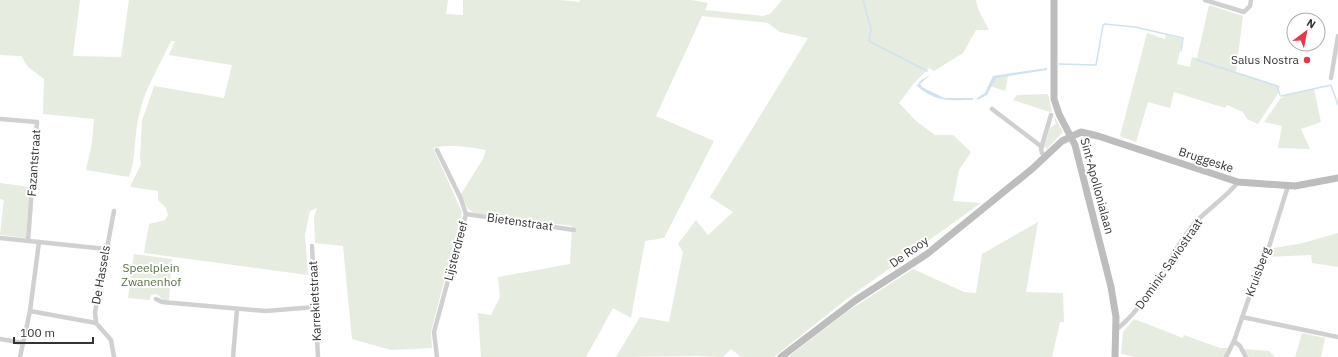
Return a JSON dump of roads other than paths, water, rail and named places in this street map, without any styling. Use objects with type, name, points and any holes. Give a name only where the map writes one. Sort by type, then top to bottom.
[{"type":"street","name":"Sint-Apollonialaan","points":[[1054,0],[1054,99],[1059,114],[1072,135],[1111,287],[1117,329],[1115,357]]},
{"type":"street","points":[[1205,0],[1244,12],[1250,6],[1251,0]]},
{"type":"street","points":[[1331,78],[1338,36]]},
{"type":"street","points":[[992,109],[1042,147]]},
{"type":"street","points":[[1045,157],[1042,153],[1042,147],[1051,115]]},
{"type":"street","name":"Fazantstraat","points":[[0,119],[37,122],[28,241]]},
{"type":"street","name":"Bruggeske","points":[[1072,135],[1081,132],[1088,133],[1238,182],[1288,186],[1309,185],[1338,178]]},
{"type":"street","name":"De Rooy","points":[[781,357],[856,300],[927,254],[1045,157],[1062,141],[1072,135]]},
{"type":"street","name":"Lijsterdreef","points":[[436,357],[434,332],[466,214],[461,199],[437,150]]},
{"type":"street","name":"Dominic Saviostraat","points":[[1117,329],[1131,317],[1152,289],[1194,224],[1238,182]]},
{"type":"street","name":"Kruisberg","points":[[1226,357],[1234,341],[1255,280],[1263,266],[1288,186]]},
{"type":"street","name":"De Hassels","points":[[114,211],[95,312],[96,323],[111,340],[114,357]]},
{"type":"street","name":"Bietenstraat","points":[[466,214],[574,230]]},
{"type":"street","points":[[0,238],[106,249]]},
{"type":"street","points":[[20,357],[30,311],[39,242]]},
{"type":"street","name":"Karrekietstraat","points":[[312,246],[318,357]]},
{"type":"street","points":[[156,299],[162,302],[266,311],[315,307]]},
{"type":"street","points":[[233,357],[237,309]]},
{"type":"street","points":[[30,311],[96,323]]},
{"type":"street","points":[[1242,317],[1338,337]]},
{"type":"street","points":[[0,339],[23,343]]},
{"type":"street","points":[[1234,341],[1240,346],[1246,357]]},
{"type":"water","points":[[1047,68],[1047,70],[996,78],[987,95],[977,100],[977,98],[985,93],[993,76]]},
{"type":"water","points":[[931,74],[920,84],[922,87],[944,98],[973,98],[973,100],[937,98],[917,86],[920,81]]},
{"type":"waterway","points":[[863,0],[871,29],[869,41],[927,71]]},
{"type":"waterway","points":[[1059,64],[1096,65],[1103,25],[1105,24],[1135,27],[1183,38],[1181,51]]},
{"type":"waterway","points":[[1197,60],[1277,86],[1280,95]]},
{"type":"waterway","points":[[1281,96],[1331,85],[1338,105]]},
{"type":"place","name":"Salus Nostra","points":[[1307,60]]},
{"type":"park label","name":"Speelplein Zwanenhof","points":[[151,275]]}]
